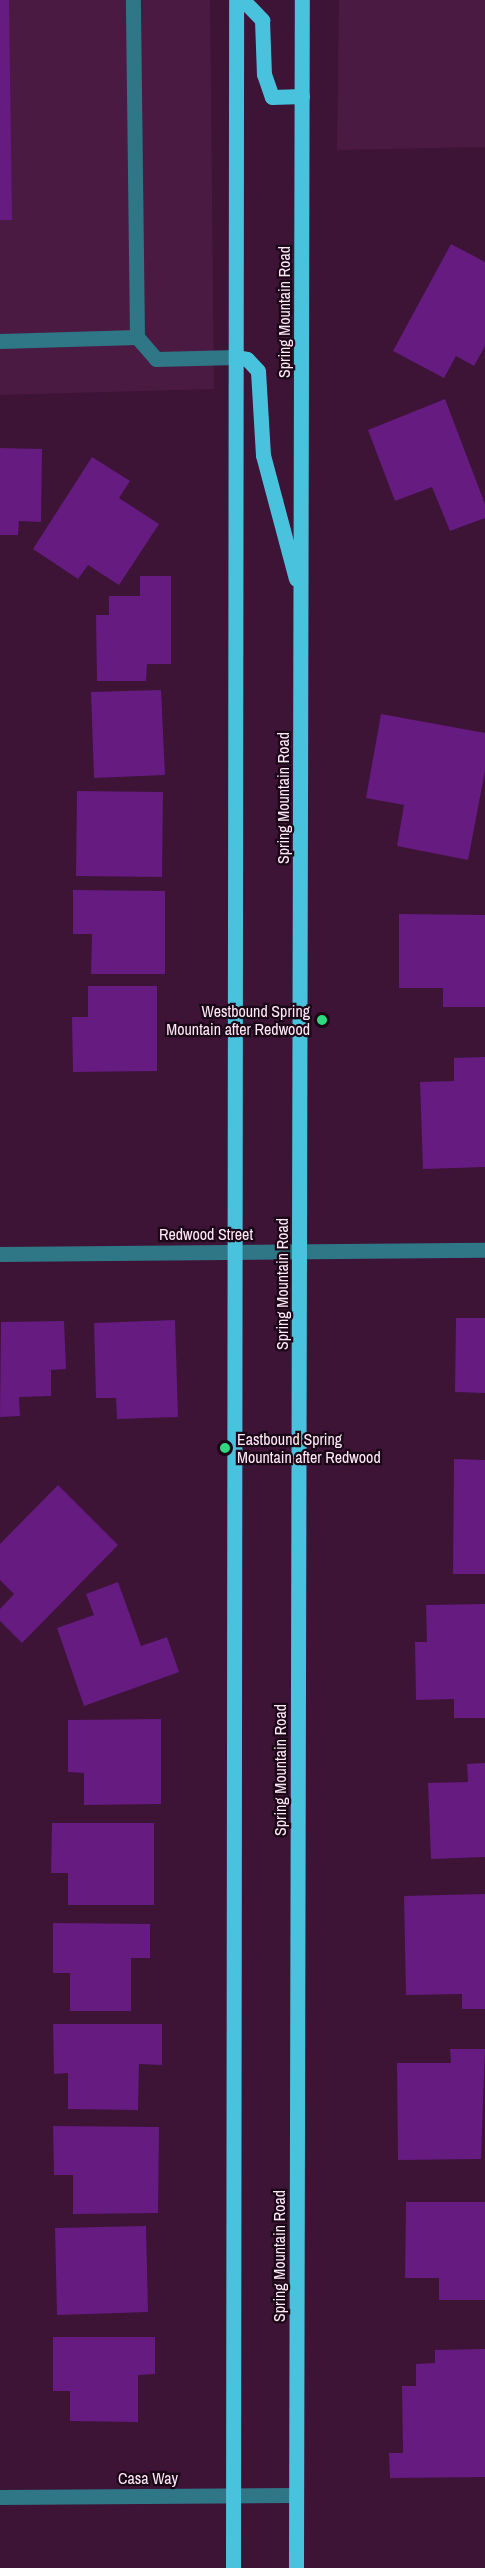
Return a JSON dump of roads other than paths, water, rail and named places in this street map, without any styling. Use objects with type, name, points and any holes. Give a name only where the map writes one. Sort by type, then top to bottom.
[{"type":"main road","points":[[233,2568],[236,0]]},
{"type":"main road","points":[[243,0],[262,20],[264,74],[272,97],[302,96]]},
{"type":"main road","name":"Spring Mountain Road","points":[[296,2568],[302,0]]},
{"type":"main road","points":[[236,357],[247,359],[258,371],[263,455],[301,599]]},
{"type":"street","points":[[133,0],[137,337],[156,359],[236,357]]},
{"type":"street","points":[[0,341],[137,337]]},
{"type":"street","name":"Redwood Street","points":[[0,1254],[485,1250]]},
{"type":"street","name":"Casa Way","points":[[0,2497],[296,2495]]},
{"type":"place","name":"Westbound Spring Mountain after Redwood","points":[[322,1020]]},
{"type":"place","name":"Eastbound Spring Mountain after Redwood","points":[[225,1448]]}]
